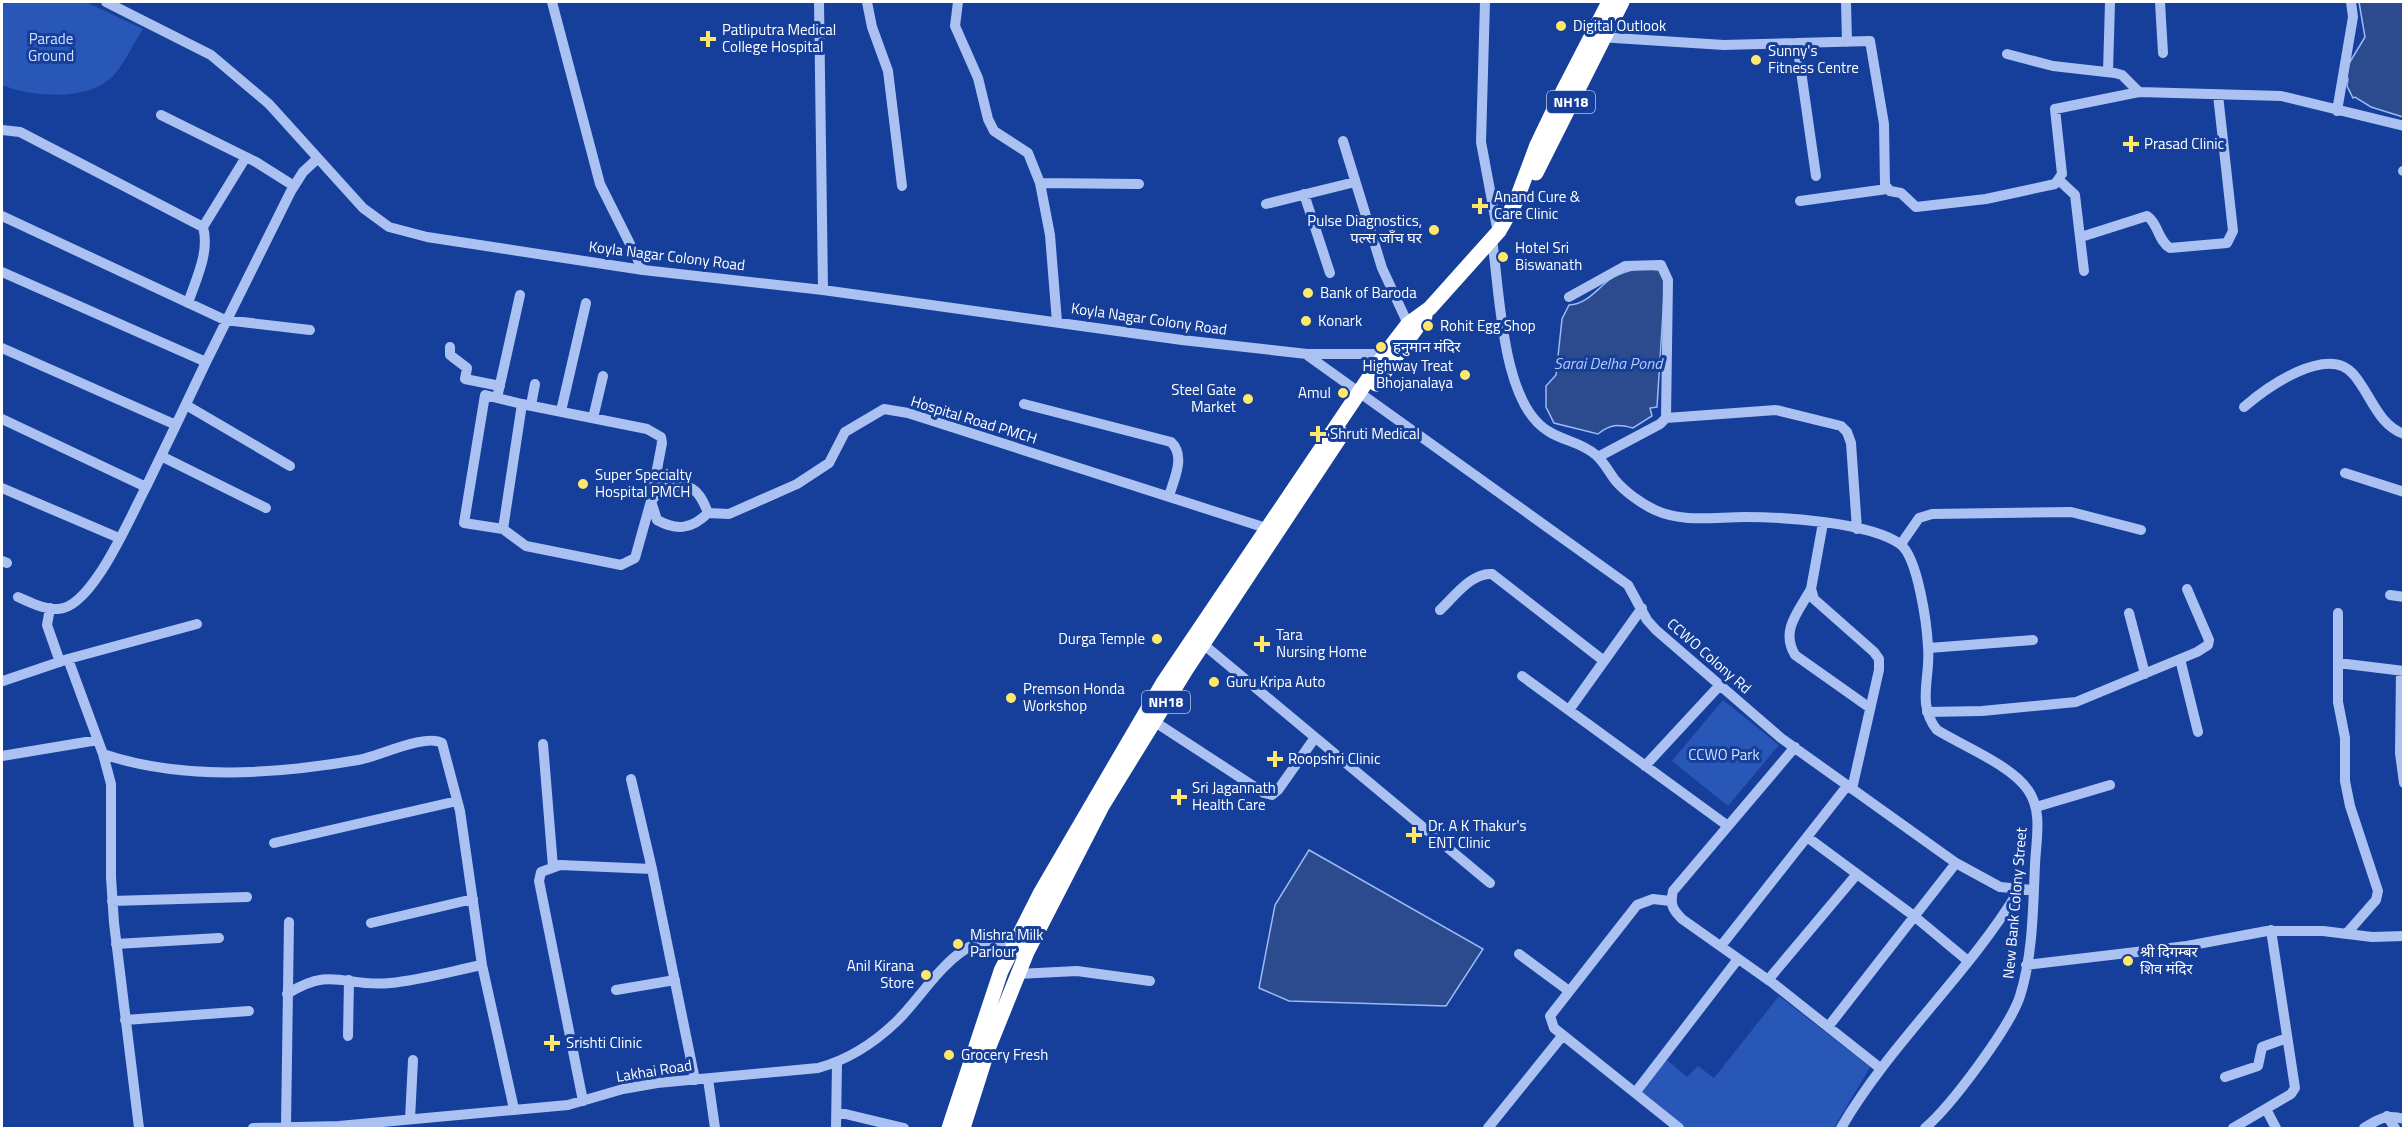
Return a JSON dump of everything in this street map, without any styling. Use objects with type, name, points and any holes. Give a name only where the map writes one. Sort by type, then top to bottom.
[{"type":"highway","name":"NH18","points":[[949,1128],[991,999],[1102,806],[1155,722],[1182,665],[1203,644],[1363,394],[1385,354],[1408,324],[1430,308],[1495,237],[1516,201],[1530,185],[1597,37],[1609,2]]},
{"type":"highway","name":"NH18","points":[[1597,37],[1622,2]]},
{"type":"highway","name":"NH18","points":[[963,1128],[988,1049],[1018,974],[1020,949],[1121,753],[1182,665],[1266,528],[1363,394],[1415,333],[1430,308]]},
{"type":"street","name":"Koyla Nagar Colony Road","points":[[106,2],[187,41],[220,62],[269,104],[363,208],[389,227],[427,237],[643,270],[823,290],[1182,340],[1307,354],[1385,354]]},
{"type":"street","points":[[552,2],[600,184],[643,270]]},
{"type":"street","points":[[819,2],[823,290]]},
{"type":"street","points":[[867,2],[872,27],[888,71],[902,186]]},
{"type":"street","points":[[958,2],[956,26],[978,78],[988,119],[994,131],[1028,153],[1040,183],[1050,235],[1057,322]]},
{"type":"street","points":[[1485,2],[1481,142],[1495,237],[1509,367],[1524,406],[1547,431],[1583,445],[1598,457],[1617,483],[1655,510],[1674,516],[1788,518],[1857,529],[1886,536],[1901,544],[1913,563],[1929,648],[1924,700],[1927,712],[1982,711],[2067,704],[2204,648],[2209,640],[2187,589]]},
{"type":"street","points":[[1846,2],[1847,42]]},
{"type":"street","points":[[2108,72],[2110,2]]},
{"type":"street","points":[[2160,2],[2163,53]]},
{"type":"street","points":[[2337,111],[2353,16],[2351,2]]},
{"type":"street","points":[[1597,37],[1724,45],[1870,41],[1884,124],[1887,189]]},
{"type":"street","points":[[1797,43],[1816,176]]},
{"type":"street","points":[[2007,54],[2053,66],[2122,75],[2139,92]]},
{"type":"street","points":[[2060,181],[2062,174],[2055,108],[2139,92],[2282,96],[2403,126]]},
{"type":"street","points":[[2081,237],[2147,216],[2151,219],[2164,245],[2170,248],[2227,243],[2233,231],[2218,95]]},
{"type":"street","points":[[161,115],[246,157],[294,186]]},
{"type":"street","points":[[2,130],[20,132],[202,227],[206,238],[204,252],[188,303]]},
{"type":"street","points":[[1343,141],[1382,268],[1408,324]]},
{"type":"street","points":[[202,227],[246,157]]},
{"type":"street","points":[[18,597],[60,610],[77,603],[88,590],[146,487],[225,320],[294,186],[317,159]]},
{"type":"street","points":[[1800,201],[1887,189],[1901,193],[1916,207],[2031,191],[2060,181]]},
{"type":"street","points":[[2060,181],[2075,195],[2084,271]]},
{"type":"street","points":[[1266,204],[1355,182]]},
{"type":"street","points":[[1040,183],[1139,184]]},
{"type":"street","points":[[1304,195],[1330,273]]},
{"type":"street","points":[[2,216],[225,320],[310,330]]},
{"type":"street","points":[[1569,297],[1625,266],[1661,265],[1668,280],[1668,411],[1666,418],[1660,424],[1598,457]]},
{"type":"street","points":[[2,272],[206,362]]},
{"type":"street","points":[[497,398],[520,296]]},
{"type":"street","points":[[561,411],[586,303]]},
{"type":"street","points":[[450,347],[450,355],[467,368],[465,379],[500,386]]},
{"type":"street","points":[[2,348],[176,425]]},
{"type":"street","points":[[1307,354],[1363,394]]},
{"type":"street","points":[[2244,407],[2265,389],[2294,372],[2316,366],[2336,366],[2353,373],[2387,425],[2403,434]]},
{"type":"street","points":[[593,418],[603,376]]},
{"type":"street","points":[[503,529],[526,404],[535,384]]},
{"type":"street","name":"CCWO Colony Rd","points":[[1363,394],[1628,585],[1656,630],[1794,747],[1956,863],[2000,887],[2033,890]]},
{"type":"street","points":[[484,395],[526,404],[647,429],[661,437],[662,443],[651,501],[635,558],[621,565],[526,546],[503,529],[464,522],[484,395]]},
{"type":"street","points":[[1024,404],[1171,442],[1177,448],[1179,457],[1169,496]]},
{"type":"street","points":[[186,405],[290,466]]},
{"type":"street","name":"Hospital Road PMCH","points":[[708,513],[729,514],[797,484],[829,463],[845,432],[884,409],[908,413],[1266,528]]},
{"type":"street","points":[[1666,418],[1776,410],[1841,426],[1847,432],[1851,443],[1857,529]]},
{"type":"street","points":[[2,419],[146,487]]},
{"type":"street","points":[[161,456],[266,508]]},
{"type":"street","points":[[2345,473],[2403,492]]},
{"type":"street","points":[[687,485],[701,495],[708,513],[690,527],[671,528],[657,520],[651,501],[664,486],[687,485]]},
{"type":"street","points":[[2,488],[119,538]]},
{"type":"street","points":[[1901,544],[1919,518],[1932,514],[2072,512],[2140,530]]},
{"type":"street","points":[[1823,523],[1811,589],[1788,633],[1789,644],[1796,655],[1870,708]]},
{"type":"street","points":[[1440,610],[1473,578],[1482,573],[1492,574],[1604,661]]},
{"type":"street","points":[[1721,946],[1807,837],[1850,787],[1870,708],[1879,670],[1879,659],[1874,652],[1821,607],[1811,589]]},
{"type":"street","points":[[2390,595],[2403,597]]},
{"type":"street","points":[[50,608],[47,625],[98,740],[111,784],[112,901],[139,1128]]},
{"type":"street","points":[[1569,710],[1642,608]]},
{"type":"street","points":[[2128,613],[2145,674]]},
{"type":"street","points":[[2338,614],[2338,702],[2345,738],[2347,795],[2378,891],[2376,900],[2347,933]]},
{"type":"street","points":[[3,681],[64,661],[197,624]]},
{"type":"street","points":[[1929,648],[2033,640]]},
{"type":"street","points":[[1203,644],[1314,739],[1490,883]]},
{"type":"street","points":[[2180,659],[2198,732]]},
{"type":"street","points":[[2338,663],[2402,671],[2400,753],[2403,783]]},
{"type":"street","points":[[1522,676],[1728,826]]},
{"type":"street","points":[[1645,766],[1720,685]]},
{"type":"street","name":"New Bank Colony Street","points":[[1925,1128],[1952,1101],[2020,997],[2026,964],[2033,890],[2037,807],[2026,787],[2010,772],[1937,730],[1927,712]]},
{"type":"street","points":[[1155,722],[1264,793],[1272,795],[1278,790],[1314,739]]},
{"type":"street","points":[[2,756],[98,740]]},
{"type":"street","points":[[103,754],[141,766],[266,773],[366,759],[436,740],[442,743],[457,801],[482,965],[514,1109]]},
{"type":"street","points":[[543,744],[553,867]]},
{"type":"street","points":[[1794,747],[1673,891],[1670,902],[1674,911],[1682,919],[1768,980],[1880,1068]]},
{"type":"street","points":[[630,779],[652,869],[695,1080]]},
{"type":"street","points":[[2037,807],[2110,786]]},
{"type":"street","points":[[274,843],[457,801]]},
{"type":"street","points":[[1807,837],[1914,916],[1968,961]]},
{"type":"street","points":[[1828,1027],[1956,863]]},
{"type":"street","points":[[584,1101],[539,881],[541,872],[553,867],[652,869]]},
{"type":"street","points":[[1768,980],[1857,874]]},
{"type":"street","points":[[1841,1128],[1880,1068],[1989,938],[2019,890]]},
{"type":"street","points":[[112,901],[247,897]]},
{"type":"street","points":[[371,923],[473,899]]},
{"type":"street","points":[[1670,902],[1653,899],[1637,905],[1550,1016],[1551,1025],[1679,1128]]},
{"type":"street","points":[[286,1126],[289,922]]},
{"type":"street","points":[[2233,1128],[2291,1094],[2295,1088],[2271,930]]},
{"type":"street","points":[[2026,964],[2176,947],[2271,930],[2347,933],[2372,937],[2403,936]]},
{"type":"street","points":[[116,944],[219,938]]},
{"type":"street","name":"Lakhai Road","points":[[253,1128],[327,1127],[514,1109],[584,1101],[623,1089],[801,1070],[837,1063],[882,1035],[899,1020],[937,974],[971,946],[998,939],[1020,949]]},
{"type":"street","points":[[1519,954],[1569,991]]},
{"type":"street","points":[[1635,1093],[1738,959]]},
{"type":"street","points":[[287,994],[301,985],[327,977],[387,984],[482,965]]},
{"type":"street","points":[[1018,974],[1077,971],[1150,981]]},
{"type":"street","points":[[616,990],[675,980]]},
{"type":"street","points":[[348,1036],[349,981]]},
{"type":"street","points":[[125,1020],[249,1011]]},
{"type":"street","points":[[1488,1128],[1563,1035]]},
{"type":"street","points":[[2225,1077],[2254,1069],[2259,1062],[2262,1047],[2287,1038]]},
{"type":"street","points":[[410,1119],[413,1060]]},
{"type":"street","points":[[836,1128],[837,1063]]},
{"type":"street","points":[[708,1079],[715,1128]]},
{"type":"street","points":[[2266,1109],[2276,1128]]},
{"type":"street","points":[[837,1112],[904,1128]]},
{"type":"street","points":[[2364,1128],[2387,1116],[2403,1119]]},
{"type":"street","points":[[2387,1116],[2396,1128]]},
{"type":"green space","name":"Parade Ground","points":[[2,2],[86,2],[143,29],[117,71],[102,84],[89,90],[59,95],[28,92],[2,85]]},
{"type":"green space","name":"CCWO Park","points":[[1723,700],[1779,745],[1728,806],[1672,761]]},
{"type":"green space","points":[[1779,996],[1870,1067],[1834,1128],[1686,1128],[1641,1093],[1666,1059],[1687,1077],[1698,1066],[1714,1078]]},
{"type":"water","points":[[2359,2],[2403,2],[2403,117],[2371,107],[2353,98],[2347,86],[2348,79],[2345,70],[2365,37]]},
{"type":"water","name":"Sarai Delha Pond","points":[[1639,268],[1660,270],[1665,280],[1657,407],[1650,408],[1652,416],[1633,428],[1614,426],[1598,434],[1554,423],[1546,407],[1546,386],[1556,375],[1562,319],[1569,305],[1587,299],[1615,276]]},
{"type":"water","points":[[1309,850],[1483,949],[1446,1006],[1289,1001],[1259,988],[1275,905]]},
{"type":"place","name":"Digital Outlook","points":[[1561,26]]},
{"type":"place","name":"Patliputra Medical College Hospital","points":[[708,39]]},
{"type":"place","name":"Sunny's Fitness Centre","points":[[1756,60]]},
{"type":"place","name":"Prasad Clinic","points":[[2131,144]]},
{"type":"place","name":"Anand Cure & Care Clinic","points":[[1480,206]]},
{"type":"place","name":"Pulse Diagnostics, पल्स जाँच घर","points":[[1434,230]]},
{"type":"place","name":"Hotel Sri Biswanath","points":[[1503,257]]},
{"type":"place","name":"Bank of Baroda","points":[[1308,293]]},
{"type":"place","name":"Konark","points":[[1306,321]]},
{"type":"place","name":"Rohit Egg Shop","points":[[1428,326]]},
{"type":"place","name":"हनुमान मंदिर","points":[[1381,347]]},
{"type":"place","name":"Highway Treat Bhojanalaya","points":[[1465,375]]},
{"type":"place","name":"Amul","points":[[1343,393]]},
{"type":"place","name":"Steel Gate Market","points":[[1248,399]]},
{"type":"place","name":"Shruti Medical","points":[[1318,434]]},
{"type":"place","name":"Super Specialty Hospital PMCH","points":[[583,484]]},
{"type":"place","name":"Durga Temple","points":[[1157,639]]},
{"type":"place","name":"Tara Nursing Home","points":[[1262,644]]},
{"type":"place","name":"Guru Kripa Auto","points":[[1214,682]]},
{"type":"place","name":"Premson Honda Workshop","points":[[1011,698]]},
{"type":"place","name":"Roopshri Clinic","points":[[1275,759]]},
{"type":"place","name":"Sri Jagannath Health Care","points":[[1179,797]]},
{"type":"place","name":"Dr. A K Thakur's ENT Clinic","points":[[1414,835]]},
{"type":"place","name":"Mishra Milk Parlour","points":[[958,944]]},
{"type":"place","name":"श्री दिगम्बर शिव मंदिर","points":[[2128,961]]},
{"type":"place","name":"Anil Kirana Store","points":[[926,975]]},
{"type":"place","name":"Srishti Clinic","points":[[552,1043]]},
{"type":"place","name":"Grocery Fresh","points":[[949,1055]]}]
